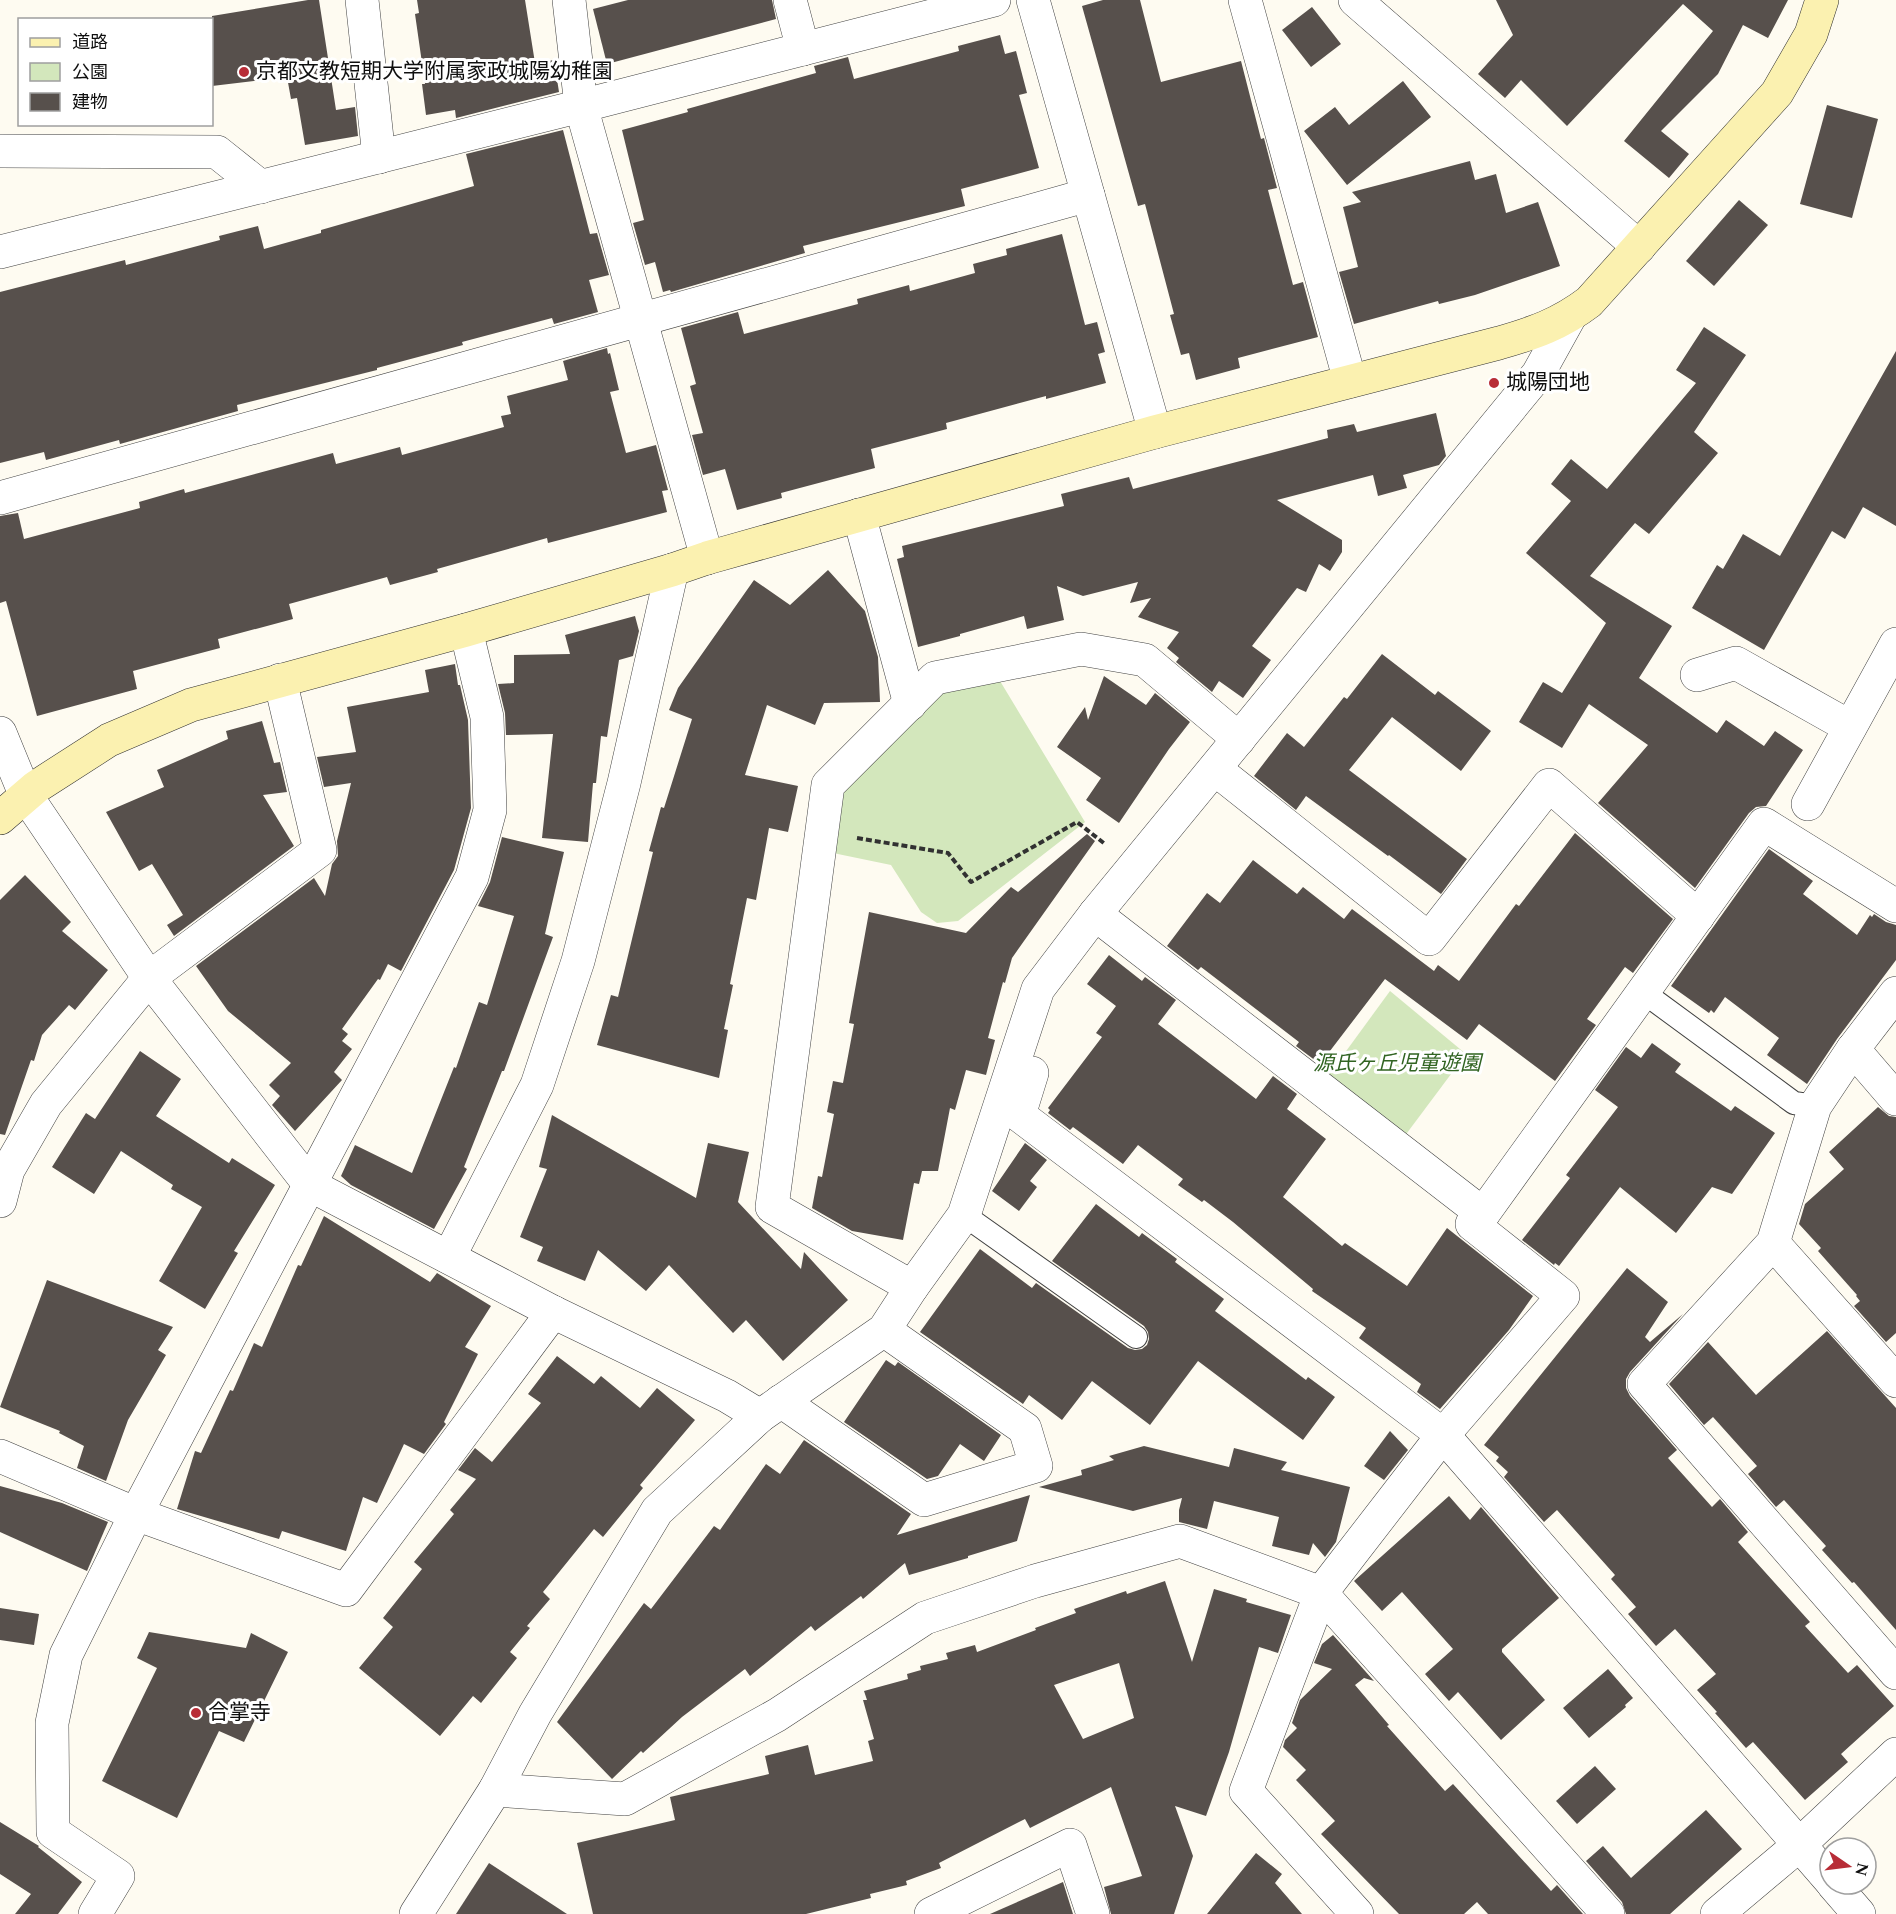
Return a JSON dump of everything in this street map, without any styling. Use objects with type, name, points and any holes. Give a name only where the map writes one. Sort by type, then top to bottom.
[{"type":"street","points":[[362,0],[379,157]]},
{"type":"street","points":[[569,0],[581,106],[642,318],[707,558]]},
{"type":"street","points":[[790,0],[803,49]]},
{"type":"street","points":[[0,252],[994,0]]},
{"type":"street","points":[[1033,0],[1155,432]]},
{"type":"street","points":[[1245,0],[1350,381]]},
{"type":"street","points":[[0,818],[26,794],[109,740],[191,705],[466,630],[707,558],[1155,432],[1519,337],[1569,318],[1589,302],[1778,93],[1810,34],[1822,0]]},
{"type":"street","points":[[1364,4],[1639,248]]},
{"type":"street","points":[[0,151],[218,152],[261,187]]},
{"type":"street","points":[[0,498],[1088,195]]},
{"type":"street","points":[[416,1914],[495,1790],[535,1713],[657,1511],[771,1409],[884,1330],[964,1215],[1038,989],[1095,914],[1538,374],[1569,318]]},
{"type":"street","points":[[859,515],[910,704]]},
{"type":"street","points":[[449,1257],[537,1085],[578,961],[624,783],[672,570]]},
{"type":"street","points":[[94,1914],[118,1876],[52,1832],[52,1723],[66,1655],[136,1514],[472,877],[490,810],[488,717],[466,630]]},
{"type":"street","points":[[1808,804],[1896,645]]},
{"type":"street","points":[[912,1287],[772,1207],[828,785],[935,678],[1082,649],[1145,660],[1239,739]]},
{"type":"street","points":[[1697,675],[1736,663],[1850,727]]},
{"type":"street","points":[[0,1201],[8,1170],[46,1104],[149,978],[320,850],[280,680]]},
{"type":"street","points":[[0,733],[26,794],[149,978],[309,1185],[553,1312],[727,1396],[771,1409],[924,1500],[1036,1466],[1025,1429],[884,1330]]},
{"type":"street","points":[[1215,769],[1429,939],[1549,785],[1698,916]]},
{"type":"street","points":[[1357,1914],[1246,1791],[1321,1593],[1443,1435],[1563,1296],[1472,1224],[1483,1214],[1764,824],[1896,906]]},
{"type":"street","points":[[1095,914],[1483,1214]]},
{"type":"street","points":[[1074,942],[1019,1115],[1443,1435],[1818,1866]]},
{"type":"street","points":[[1896,993],[1853,1049],[1815,1106],[1773,1243],[1644,1384],[1896,1673]]},
{"type":"street","points":[[1853,1049],[1896,1099]]},
{"type":"street","points":[[1773,1243],[1896,1381]]},
{"type":"street","points":[[0,1456],[136,1514],[346,1590],[553,1312]]},
{"type":"street","points":[[495,1790],[625,1799],[777,1715],[925,1618],[1035,1581],[1180,1541],[1321,1593],[1608,1914]]},
{"type":"street","points":[[1717,1914],[1799,1845],[1896,1754]]},
{"type":"street","points":[[931,1914],[1070,1845],[1093,1914]]},
{"type":"street","points":[[1844,1896],[1860,1914]]},
{"type":"lane","points":[[1642,992],[1794,1103],[1815,1106]]},
{"type":"lane","points":[[964,1215],[1136,1337]]},
{"type":"path","points":[[822,832],[948,853],[971,882],[1077,822],[1134,867]]},
{"type":"green space","points":[[1000,681],[1085,822],[958,921],[937,923],[921,912],[891,865],[833,853],[841,791],[942,689]]},
{"type":"green space","name":"源氏ヶ丘児童遊園","points":[[1390,991],[1466,1054],[1401,1141],[1325,1080]]},
{"type":"building","points":[[319,0],[336,110],[355,107],[358,136],[305,145],[297,98],[291,99],[287,77],[213,86],[212,16]]},
{"type":"building","points":[[417,0],[525,0],[535,63],[554,60],[559,92],[456,118],[455,110],[426,115],[422,84],[425,84],[415,14],[419,13]]},
{"type":"building","points":[[628,0],[772,0],[776,19],[607,64],[593,9]]},
{"type":"building","points":[[1103,0],[1140,0],[1161,82],[1241,61],[1261,139],[1264,138],[1277,188],[1268,190],[1293,285],[1303,282],[1318,337],[1238,358],[1240,368],[1196,380],[1189,353],[1181,355],[1170,315],[1174,314],[1145,204],[1138,206],[1082,6]]},
{"type":"building","points":[[1496,0],[1788,0],[1768,38],[1743,25],[1718,74],[1661,131],[1689,154],[1669,178],[1624,141],[1713,31],[1683,4],[1567,126],[1521,80],[1505,98],[1478,74],[1513,35]]},
{"type":"building","points":[[1312,7],[1341,44],[1311,67],[1282,30]]},
{"type":"building","points":[[1000,35],[1005,54],[1016,51],[1027,93],[1019,95],[1039,168],[961,189],[965,206],[803,246],[805,253],[671,292],[670,290],[663,292],[655,262],[645,265],[633,223],[644,220],[622,130],[688,112],[687,109],[816,73],[814,66],[848,57],[854,79],[959,51],[958,46]]},
{"type":"building","points":[[1403,81],[1431,117],[1347,185],[1304,131],[1335,107],[1349,125]]},
{"type":"building","points":[[1827,105],[1878,119],[1852,218],[1800,204]]},
{"type":"building","points":[[563,130],[590,234],[597,233],[609,275],[589,280],[598,312],[554,324],[552,318],[462,342],[463,345],[377,368],[377,370],[237,405],[238,411],[120,444],[119,440],[46,460],[44,452],[0,463],[0,292],[125,260],[126,265],[220,240],[219,236],[258,226],[264,249],[321,233],[321,230],[474,186],[466,154]]},
{"type":"building","points":[[1470,161],[1475,180],[1496,174],[1506,213],[1538,202],[1560,266],[1475,295],[1439,304],[1438,301],[1354,324],[1339,272],[1358,267],[1343,207],[1361,202],[1352,192]]},
{"type":"building","points":[[1739,200],[1768,225],[1714,286],[1686,261]]},
{"type":"building","points":[[1062,234],[1085,325],[1097,322],[1105,352],[1098,354],[1106,383],[1046,399],[1046,396],[946,423],[947,429],[871,449],[875,468],[781,493],[782,498],[737,510],[725,469],[703,475],[692,435],[703,433],[690,386],[696,384],[681,328],[738,312],[744,334],[858,304],[857,299],[909,285],[910,291],[975,273],[973,264],[1007,255],[1006,249]]},
{"type":"building","points":[[1704,327],[1746,355],[1694,432],[1718,453],[1649,534],[1635,523],[1590,576],[1672,626],[1639,678],[1717,733],[1726,720],[1764,746],[1775,731],[1803,750],[1766,806],[1756,807],[1749,813],[1695,888],[1598,803],[1648,745],[1589,704],[1562,748],[1519,722],[1543,682],[1562,693],[1606,623],[1526,553],[1571,501],[1551,484],[1571,459],[1607,489],[1696,383],[1676,370]]},
{"type":"building","points":[[607,348],[619,390],[610,392],[626,453],[656,445],[668,490],[662,491],[667,512],[548,543],[547,538],[437,569],[438,572],[390,585],[387,577],[289,604],[293,619],[218,639],[220,648],[133,671],[137,689],[37,716],[6,601],[0,603],[0,516],[18,513],[24,539],[140,508],[139,502],[184,489],[185,493],[333,453],[336,464],[400,447],[402,455],[504,427],[501,416],[511,414],[507,396],[568,380],[563,361]]},
{"type":"building","points":[[1896,351],[1896,526],[1863,507],[1845,539],[1832,531],[1764,650],[1692,608],[1717,565],[1723,569],[1743,534],[1780,556]]},
{"type":"building","points":[[1436,413],[1446,456],[1439,465],[1403,475],[1407,488],[1378,496],[1373,475],[1277,500],[1342,540],[1342,552],[1330,571],[1319,564],[1306,592],[1297,588],[1252,646],[1271,660],[1243,698],[1219,681],[1212,692],[1176,662],[1179,658],[1167,648],[1179,632],[1138,617],[1151,598],[1130,603],[1138,582],[1083,596],[1057,586],[1064,620],[1027,629],[1024,616],[918,647],[897,559],[904,557],[902,546],[1064,506],[1061,494],[1129,477],[1133,489],[1328,438],[1327,430],[1354,424],[1357,432]]},
{"type":"building","points":[[828,570],[865,611],[878,657],[880,702],[824,703],[815,725],[767,705],[745,775],[798,786],[788,832],[769,828],[756,900],[747,898],[730,984],[733,985],[724,1029],[728,1030],[719,1078],[597,1045],[611,995],[618,997],[653,852],[649,851],[661,807],[664,808],[692,719],[669,710],[678,688],[754,580],[790,605]]},
{"type":"building","points":[[635,616],[639,631],[633,656],[619,660],[607,737],[601,736],[596,783],[593,783],[588,842],[542,838],[553,734],[506,735],[505,713],[498,684],[514,683],[514,655],[570,654],[565,635]]},
{"type":"building","points":[[1382,654],[1435,695],[1438,691],[1491,731],[1461,771],[1392,717],[1349,770],[1467,859],[1441,894],[1306,796],[1296,810],[1254,776],[1287,733],[1304,747],[1344,697],[1347,699]]},
{"type":"building","points":[[455,664],[458,685],[460,685],[468,720],[471,808],[454,870],[401,971],[388,964],[380,980],[378,979],[342,1029],[348,1034],[342,1041],[352,1049],[334,1072],[342,1080],[295,1131],[272,1105],[280,1096],[269,1085],[291,1063],[228,1011],[196,966],[314,878],[325,896],[332,864],[338,856],[337,841],[351,783],[324,787],[317,757],[356,752],[347,707],[429,692],[425,670]]},
{"type":"building","points":[[1104,676],[1146,705],[1155,693],[1190,722],[1119,823],[1086,800],[1101,778],[1057,747],[1085,707],[1088,720]]},
{"type":"building","points":[[262,721],[274,763],[280,762],[287,792],[263,795],[294,846],[174,936],[167,925],[183,915],[152,864],[139,871],[106,812],[164,787],[157,770],[228,739],[226,731]]},
{"type":"building","points":[[1575,833],[1673,919],[1633,973],[1625,967],[1587,1019],[1596,1025],[1555,1081],[1479,1024],[1467,1040],[1385,979],[1320,1064],[1296,1046],[1299,1042],[1201,967],[1198,970],[1167,946],[1207,893],[1220,903],[1253,860],[1297,894],[1303,887],[1344,919],[1352,909],[1434,971],[1438,965],[1459,981],[1516,904],[1519,906]]},
{"type":"building","points":[[1087,834],[1095,841],[1012,958],[988,1038],[995,1040],[986,1075],[966,1070],[955,1110],[950,1108],[938,1171],[922,1171],[919,1184],[914,1183],[903,1240],[852,1231],[812,1208],[818,1176],[822,1177],[834,1114],[827,1112],[833,1081],[843,1083],[854,1024],[849,1023],[869,912],[966,933],[1011,887],[1018,892]]},
{"type":"building","points":[[502,837],[564,852],[545,934],[553,937],[504,1071],[502,1071],[464,1167],[467,1169],[434,1229],[351,1185],[341,1176],[355,1145],[412,1173],[454,1067],[456,1068],[479,1002],[487,1005],[514,916],[478,906],[490,882]]},
{"type":"building","points":[[1769,849],[1813,881],[1803,894],[1857,935],[1870,915],[1872,917],[1874,914],[1896,925],[1896,960],[1837,1039],[1807,1084],[1767,1055],[1779,1038],[1725,997],[1714,1013],[1711,1010],[1709,1013],[1671,986]]},
{"type":"building","points":[[25,875],[71,922],[62,931],[108,970],[75,1010],[69,1005],[42,1035],[5,1135],[0,1134],[0,900]]},
{"type":"building","points":[[1109,955],[1142,981],[1145,977],[1176,1000],[1158,1024],[1256,1099],[1273,1076],[1297,1094],[1287,1109],[1326,1139],[1283,1197],[1342,1246],[1345,1243],[1407,1286],[1447,1228],[1533,1296],[1509,1330],[1440,1409],[1417,1392],[1421,1384],[1359,1338],[1366,1328],[1312,1291],[1313,1289],[1233,1222],[1204,1200],[1202,1202],[1178,1185],[1183,1179],[1138,1145],[1123,1164],[1073,1127],[1070,1130],[1048,1113],[1050,1110],[1048,1108],[1102,1037],[1096,1033],[1116,1006],[1087,984]]},
{"type":"building","points":[[1652,1043],[1681,1064],[1675,1072],[1731,1111],[1735,1106],[1775,1133],[1732,1194],[1712,1187],[1676,1233],[1620,1187],[1559,1266],[1555,1263],[1554,1265],[1522,1240],[1570,1178],[1566,1175],[1618,1107],[1595,1090],[1626,1047],[1641,1058]]},
{"type":"building","points":[[140,1051],[181,1079],[156,1116],[229,1163],[232,1158],[275,1185],[234,1251],[238,1253],[205,1309],[159,1281],[202,1207],[171,1189],[173,1185],[121,1151],[94,1194],[52,1167],[86,1113],[95,1119]]},
{"type":"building","points":[[1878,1107],[1889,1116],[1896,1117],[1896,1333],[1886,1342],[1854,1306],[1860,1301],[1857,1295],[1818,1251],[1821,1248],[1799,1224],[1805,1204],[1844,1169],[1829,1152]]},
{"type":"building","points":[[552,1115],[696,1198],[708,1143],[749,1152],[738,1202],[801,1269],[804,1252],[848,1300],[783,1361],[746,1320],[733,1333],[669,1265],[646,1291],[598,1250],[585,1281],[537,1261],[543,1247],[520,1237],[547,1169],[539,1167]]},
{"type":"building","points":[[1025,1143],[1047,1160],[1030,1181],[1037,1187],[1019,1211],[992,1191]]},
{"type":"building","points":[[1096,1204],[1139,1237],[1142,1233],[1177,1259],[1175,1262],[1224,1299],[1215,1311],[1306,1380],[1308,1377],[1335,1397],[1303,1440],[1198,1361],[1150,1425],[1092,1381],[1062,1420],[1029,1395],[1023,1404],[920,1332],[980,1249],[1032,1288],[1036,1283],[1128,1348],[1142,1349],[1147,1345],[1149,1339],[1144,1326],[1052,1261]]},
{"type":"building","points":[[324,1216],[430,1282],[437,1273],[491,1306],[465,1347],[478,1354],[444,1422],[446,1424],[424,1454],[404,1444],[377,1503],[363,1497],[346,1551],[282,1531],[279,1539],[177,1509],[195,1451],[201,1453],[230,1390],[233,1391],[254,1343],[262,1347],[298,1265],[301,1266]]},
{"type":"building","points":[[1627,1268],[1668,1302],[1645,1337],[1650,1342],[1683,1314],[1630,1372],[1626,1379],[1626,1388],[1630,1396],[1677,1450],[1668,1458],[1712,1507],[1720,1499],[1748,1532],[1738,1542],[1810,1622],[1805,1626],[1848,1673],[1857,1665],[1894,1706],[1841,1754],[1848,1762],[1805,1800],[1753,1742],[1746,1748],[1697,1690],[1716,1674],[1675,1629],[1656,1646],[1628,1614],[1636,1607],[1611,1579],[1615,1575],[1557,1510],[1544,1522],[1504,1477],[1508,1472],[1496,1461],[1499,1457],[1484,1445]]},
{"type":"building","points":[[47,1280],[173,1327],[158,1350],[166,1355],[128,1420],[106,1481],[77,1468],[84,1446],[59,1433],[60,1431],[0,1407]]},
{"type":"building","points":[[1827,1331],[1896,1408],[1896,1630],[1822,1550],[1826,1546],[1784,1500],[1776,1507],[1748,1474],[1757,1466],[1713,1417],[1704,1425],[1669,1384],[1708,1342],[1756,1395]]},
{"type":"building","points":[[557,1356],[594,1384],[601,1376],[640,1408],[657,1388],[695,1420],[640,1485],[643,1488],[603,1537],[594,1529],[543,1592],[550,1599],[527,1626],[530,1628],[510,1652],[517,1658],[481,1703],[473,1696],[440,1736],[359,1668],[393,1627],[383,1618],[422,1569],[414,1562],[454,1514],[450,1510],[476,1479],[458,1470],[475,1448],[492,1462],[541,1403],[528,1394]]},
{"type":"building","points":[[886,1360],[895,1366],[898,1362],[1001,1435],[984,1461],[960,1444],[938,1476],[927,1479],[844,1422]]},
{"type":"building","points":[[1390,1431],[1408,1450],[1384,1480],[1364,1466]]},
{"type":"building","points":[[804,1440],[911,1514],[897,1535],[1030,1495],[1017,1541],[909,1575],[905,1563],[863,1599],[861,1596],[815,1631],[811,1626],[750,1676],[745,1669],[682,1717],[612,1779],[557,1722],[644,1603],[651,1609],[714,1526],[720,1530],[766,1464],[780,1474]]},
{"type":"building","points":[[1144,1446],[1229,1467],[1234,1448],[1287,1462],[1281,1470],[1350,1487],[1336,1542],[1325,1557],[1313,1543],[1309,1555],[1272,1546],[1279,1517],[1214,1501],[1207,1529],[1179,1522],[1182,1498],[1133,1511],[1039,1487],[1082,1475],[1081,1470],[1114,1460],[1109,1456]]},
{"type":"building","points":[[0,1486],[62,1503],[108,1522],[87,1571],[0,1532]]},
{"type":"building","points":[[1449,1496],[1470,1520],[1481,1507],[1559,1598],[1502,1649],[1502,1652],[1545,1700],[1501,1740],[1458,1692],[1449,1701],[1425,1674],[1453,1649],[1402,1592],[1382,1611],[1354,1581]]},
{"type":"building","points":[[1165,1581],[1192,1662],[1214,1589],[1247,1599],[1246,1602],[1291,1615],[1278,1653],[1259,1647],[1229,1752],[1206,1816],[1175,1806],[1193,1856],[1174,1914],[1111,1914],[1104,1887],[1142,1876],[1111,1787],[1030,1828],[1025,1819],[939,1863],[941,1868],[906,1881],[907,1885],[870,1894],[871,1898],[806,1914],[593,1914],[577,1843],[675,1820],[670,1797],[769,1774],[765,1756],[808,1745],[815,1775],[873,1761],[868,1741],[874,1739],[863,1700],[867,1700],[864,1691],[908,1679],[907,1674],[921,1670],[920,1666],[948,1659],[946,1653],[975,1645],[977,1652],[1076,1613],[1074,1609],[1126,1591],[1127,1594]],"holes":[[[1119,1663],[1134,1718],[1083,1739],[1054,1685]]]},
{"type":"building","points":[[0,1608],[39,1614],[34,1645],[0,1640]]},
{"type":"building","name":"合掌寺","points":[[149,1632],[246,1648],[251,1633],[288,1652],[244,1742],[219,1731],[177,1818],[102,1781],[157,1668],[137,1658]]},
{"type":"building","points":[[1333,1635],[1374,1681],[1364,1678],[1355,1685],[1389,1725],[1387,1726],[1445,1791],[1453,1784],[1551,1891],[1557,1885],[1583,1914],[1488,1914],[1477,1902],[1464,1914],[1399,1914],[1321,1834],[1335,1821],[1296,1780],[1306,1770],[1283,1747],[1285,1740],[1297,1728],[1292,1723],[1300,1700],[1332,1669],[1314,1663],[1322,1644]]},
{"type":"building","points":[[1608,1669],[1633,1698],[1625,1705],[1626,1707],[1589,1738],[1563,1708]]},
{"type":"building","points":[[1595,1766],[1616,1789],[1577,1824],[1556,1801]]},
{"type":"building","points":[[1706,1810],[1742,1849],[1670,1914],[1626,1914],[1622,1902],[1586,1861],[1603,1846],[1631,1878]]},
{"type":"building","points":[[0,1822],[39,1846],[82,1882],[58,1914],[15,1914],[31,1894],[0,1874]]},
{"type":"building","points":[[1256,1853],[1282,1874],[1275,1883],[1302,1914],[1207,1914]]},
{"type":"building","points":[[489,1863],[567,1914],[456,1914]]},
{"type":"building","points":[[1063,1882],[1073,1914],[990,1914]]},
{"type":"place","name":"京都文教短期大学附属家政城陽幼稚園","points":[[244,72]]},
{"type":"place","name":"城陽団地","points":[[1494,383]]},
{"type":"place","name":"合掌寺","points":[[196,1713]]}]
